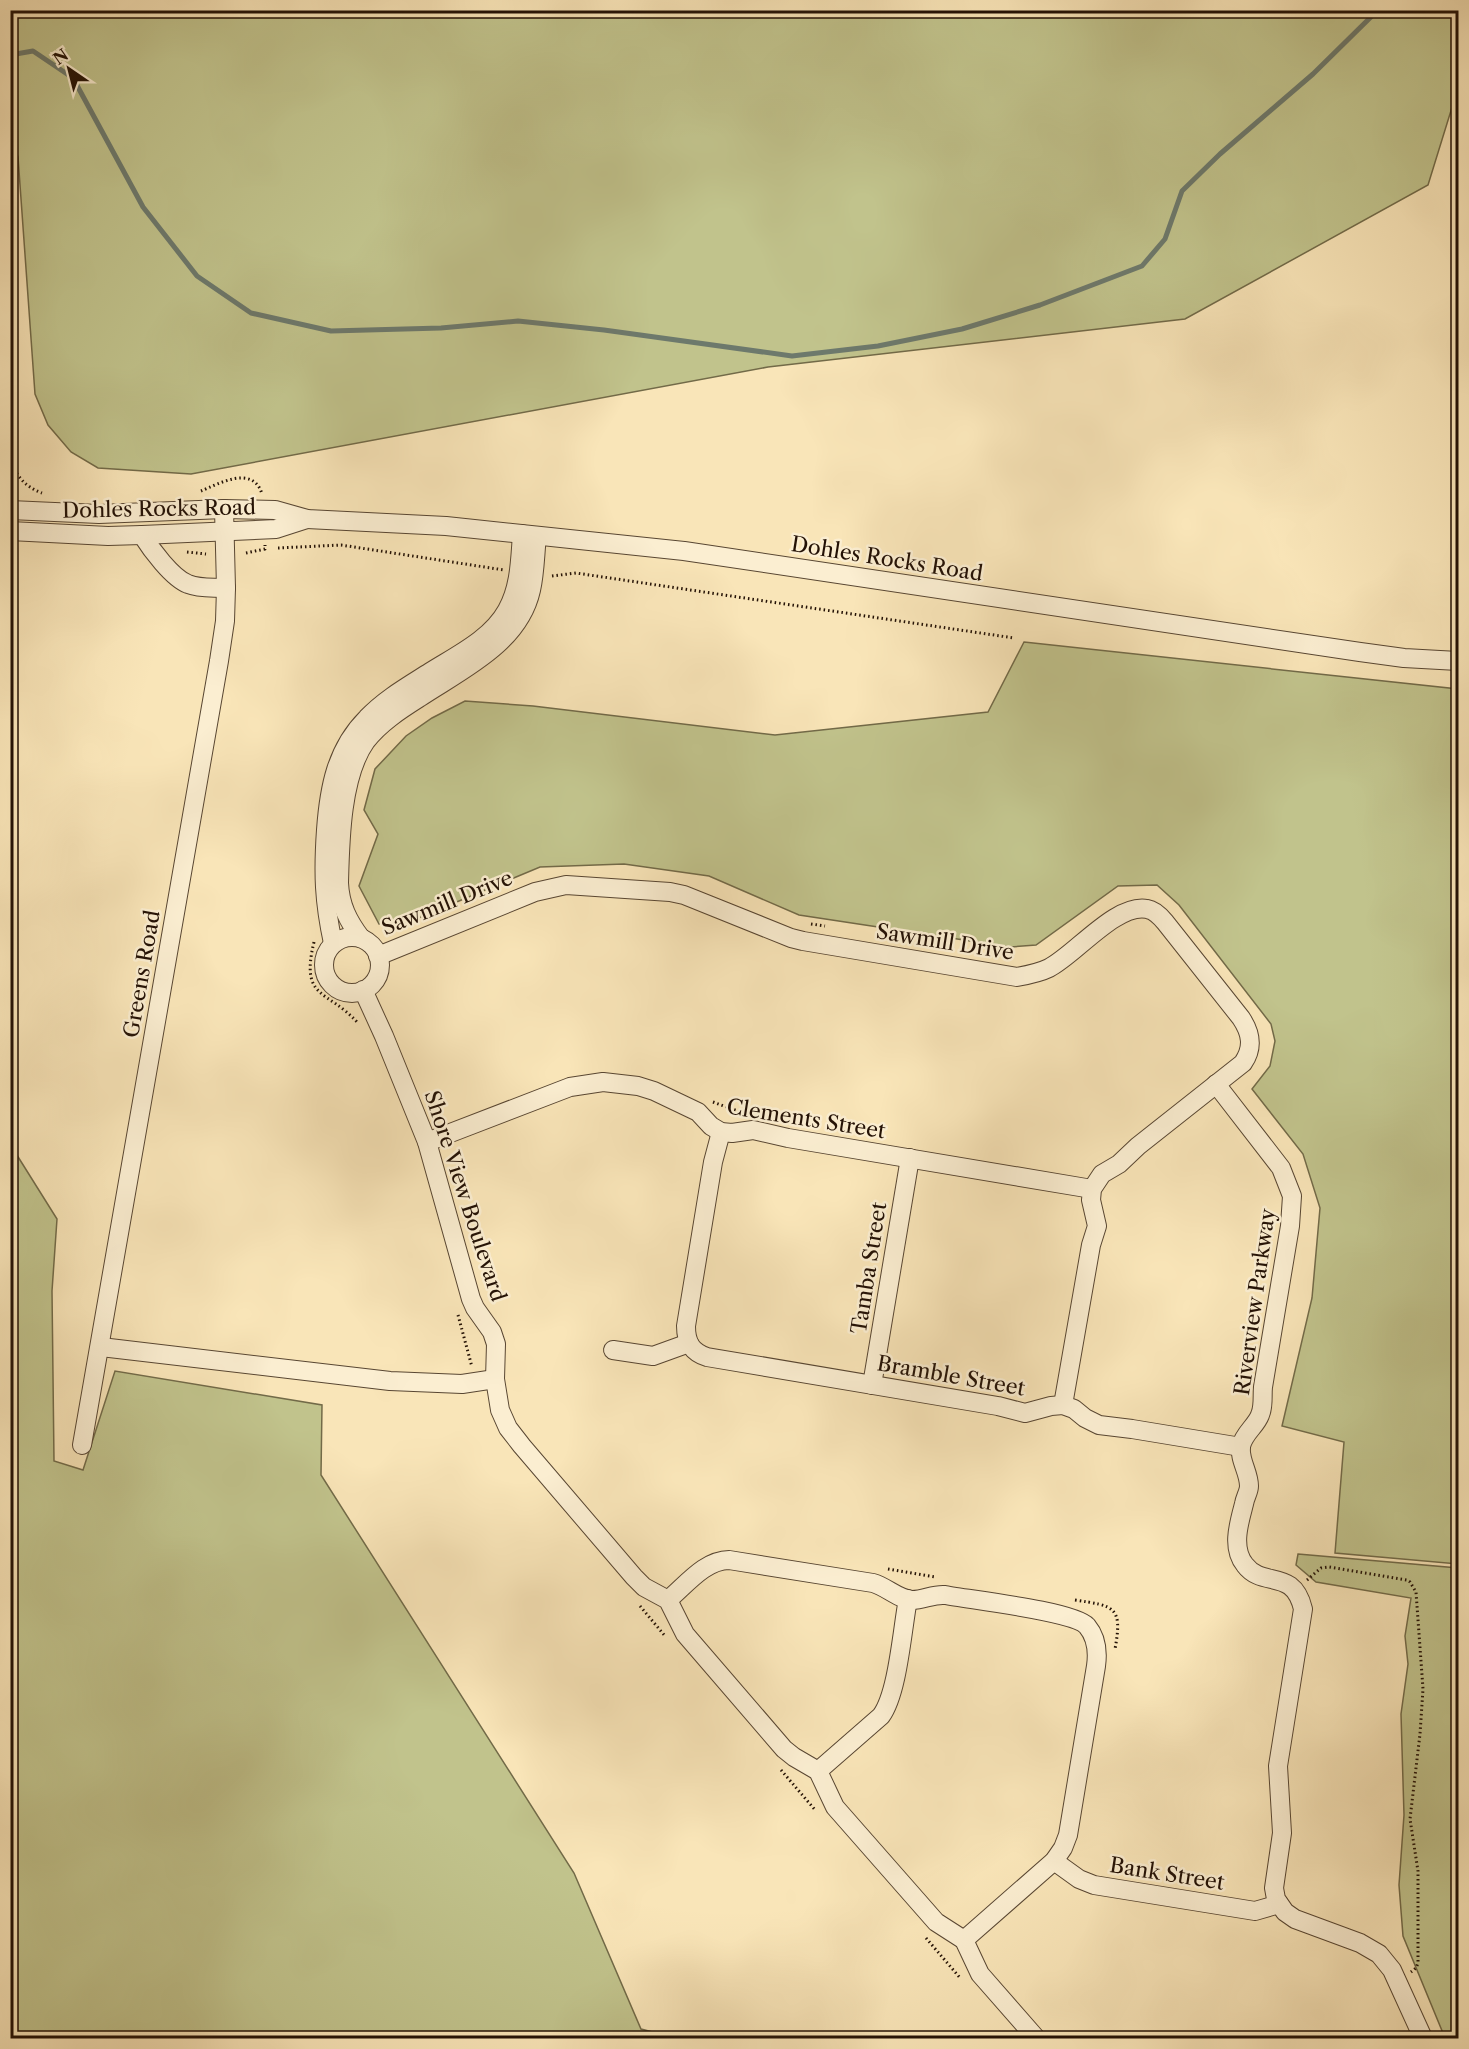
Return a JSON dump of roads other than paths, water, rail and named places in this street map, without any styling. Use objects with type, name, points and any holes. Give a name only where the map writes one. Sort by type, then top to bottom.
[{"type":"street","name":"Dohles Rocks Road","points":[[10,510],[99,514],[224,509],[275,510],[307,519],[392,522],[529,535],[695,553],[1404,658],[1458,661]]},
{"type":"street","name":"Greens Road","points":[[82,1445],[101,1347],[225,621],[224,509]]},
{"type":"street","name":"Dohles Rocks Road","points":[[10,531],[108,536],[142,535],[276,529],[307,519]]},
{"type":"street","points":[[142,535],[149,546],[183,582],[198,587],[226,588]]},
{"type":"street","points":[[361,938],[346,937],[333,944],[324,958],[326,976],[337,989],[345,992],[363,990],[375,980],[379,972],[375,948],[361,938],[345,912],[339,895],[347,786],[357,756],[366,742],[388,719],[487,653],[510,632],[525,608],[531,590],[529,535]]},
{"type":"street","points":[[333,944],[324,895],[324,867],[330,791],[341,755],[362,724],[382,704],[479,640],[499,621],[517,586],[529,535]]},
{"type":"street","name":"Sawmill Drive","points":[[378,956],[535,891],[566,885],[677,893],[803,941],[1017,977],[1049,968],[1122,914],[1130,910],[1146,908],[1166,922],[1240,1018],[1249,1032],[1251,1045],[1246,1059],[1138,1146],[1124,1160],[1102,1174],[1092,1189]]},
{"type":"street","name":"Shore View Boulevard","points":[[363,990],[427,1142],[471,1299],[494,1337],[497,1355],[495,1379],[500,1410],[508,1428],[640,1583],[668,1600]]},
{"type":"street","name":"Clements Street","points":[[427,1142],[559,1090],[587,1083],[603,1082],[638,1086],[654,1091],[698,1112],[711,1126],[721,1132],[753,1130],[788,1138],[1092,1189]]},
{"type":"street","name":"Riverview Parkway","points":[[1216,1084],[1281,1168],[1292,1196],[1290,1226],[1263,1387],[1262,1410],[1241,1447]]},
{"type":"street","points":[[613,1350],[653,1356],[688,1344],[686,1326],[713,1162],[721,1132]]},
{"type":"street","name":"Tamba Street","points":[[872,1385],[910,1158]]},
{"type":"street","points":[[1092,1189],[1091,1200],[1096,1230],[1091,1245],[1063,1405],[1074,1409],[1099,1425],[1241,1447],[1249,1486],[1237,1538],[1239,1557],[1253,1573],[1287,1583],[1299,1596],[1303,1609],[1278,1766],[1282,1833],[1274,1888],[1279,1904],[1295,1919],[1360,1943],[1378,1954],[1392,1970],[1423,2038]]},
{"type":"street","name":"Bramble Street","points":[[688,1344],[694,1352],[707,1357],[998,1406],[1025,1413],[1063,1405]]},
{"type":"street","points":[[101,1347],[390,1381],[462,1384],[495,1379]]},
{"type":"street","points":[[964,1940],[1054,1861],[1063,1848],[1068,1835],[1096,1666],[1097,1646],[1091,1632],[1080,1621],[1060,1614],[940,1595],[908,1599],[873,1583],[723,1560],[707,1567],[668,1600],[680,1626],[700,1653],[784,1749],[818,1771],[835,1807],[936,1922],[964,1940],[979,1972],[1036,2038]]},
{"type":"street","points":[[818,1771],[887,1708],[892,1693],[908,1599]]},
{"type":"street","name":"Bank Street","points":[[1054,1861],[1079,1879],[1094,1885],[1255,1911],[1279,1904]]},
{"type":"waterway","points":[[10,55],[33,51],[73,78],[143,207],[197,276],[251,313],[331,331],[441,328],[518,321],[604,330],[792,356],[878,346],[962,329],[1040,305],[1142,266],[1165,239],[1182,191],[1220,154],[1313,74],[1378,10]]}]
